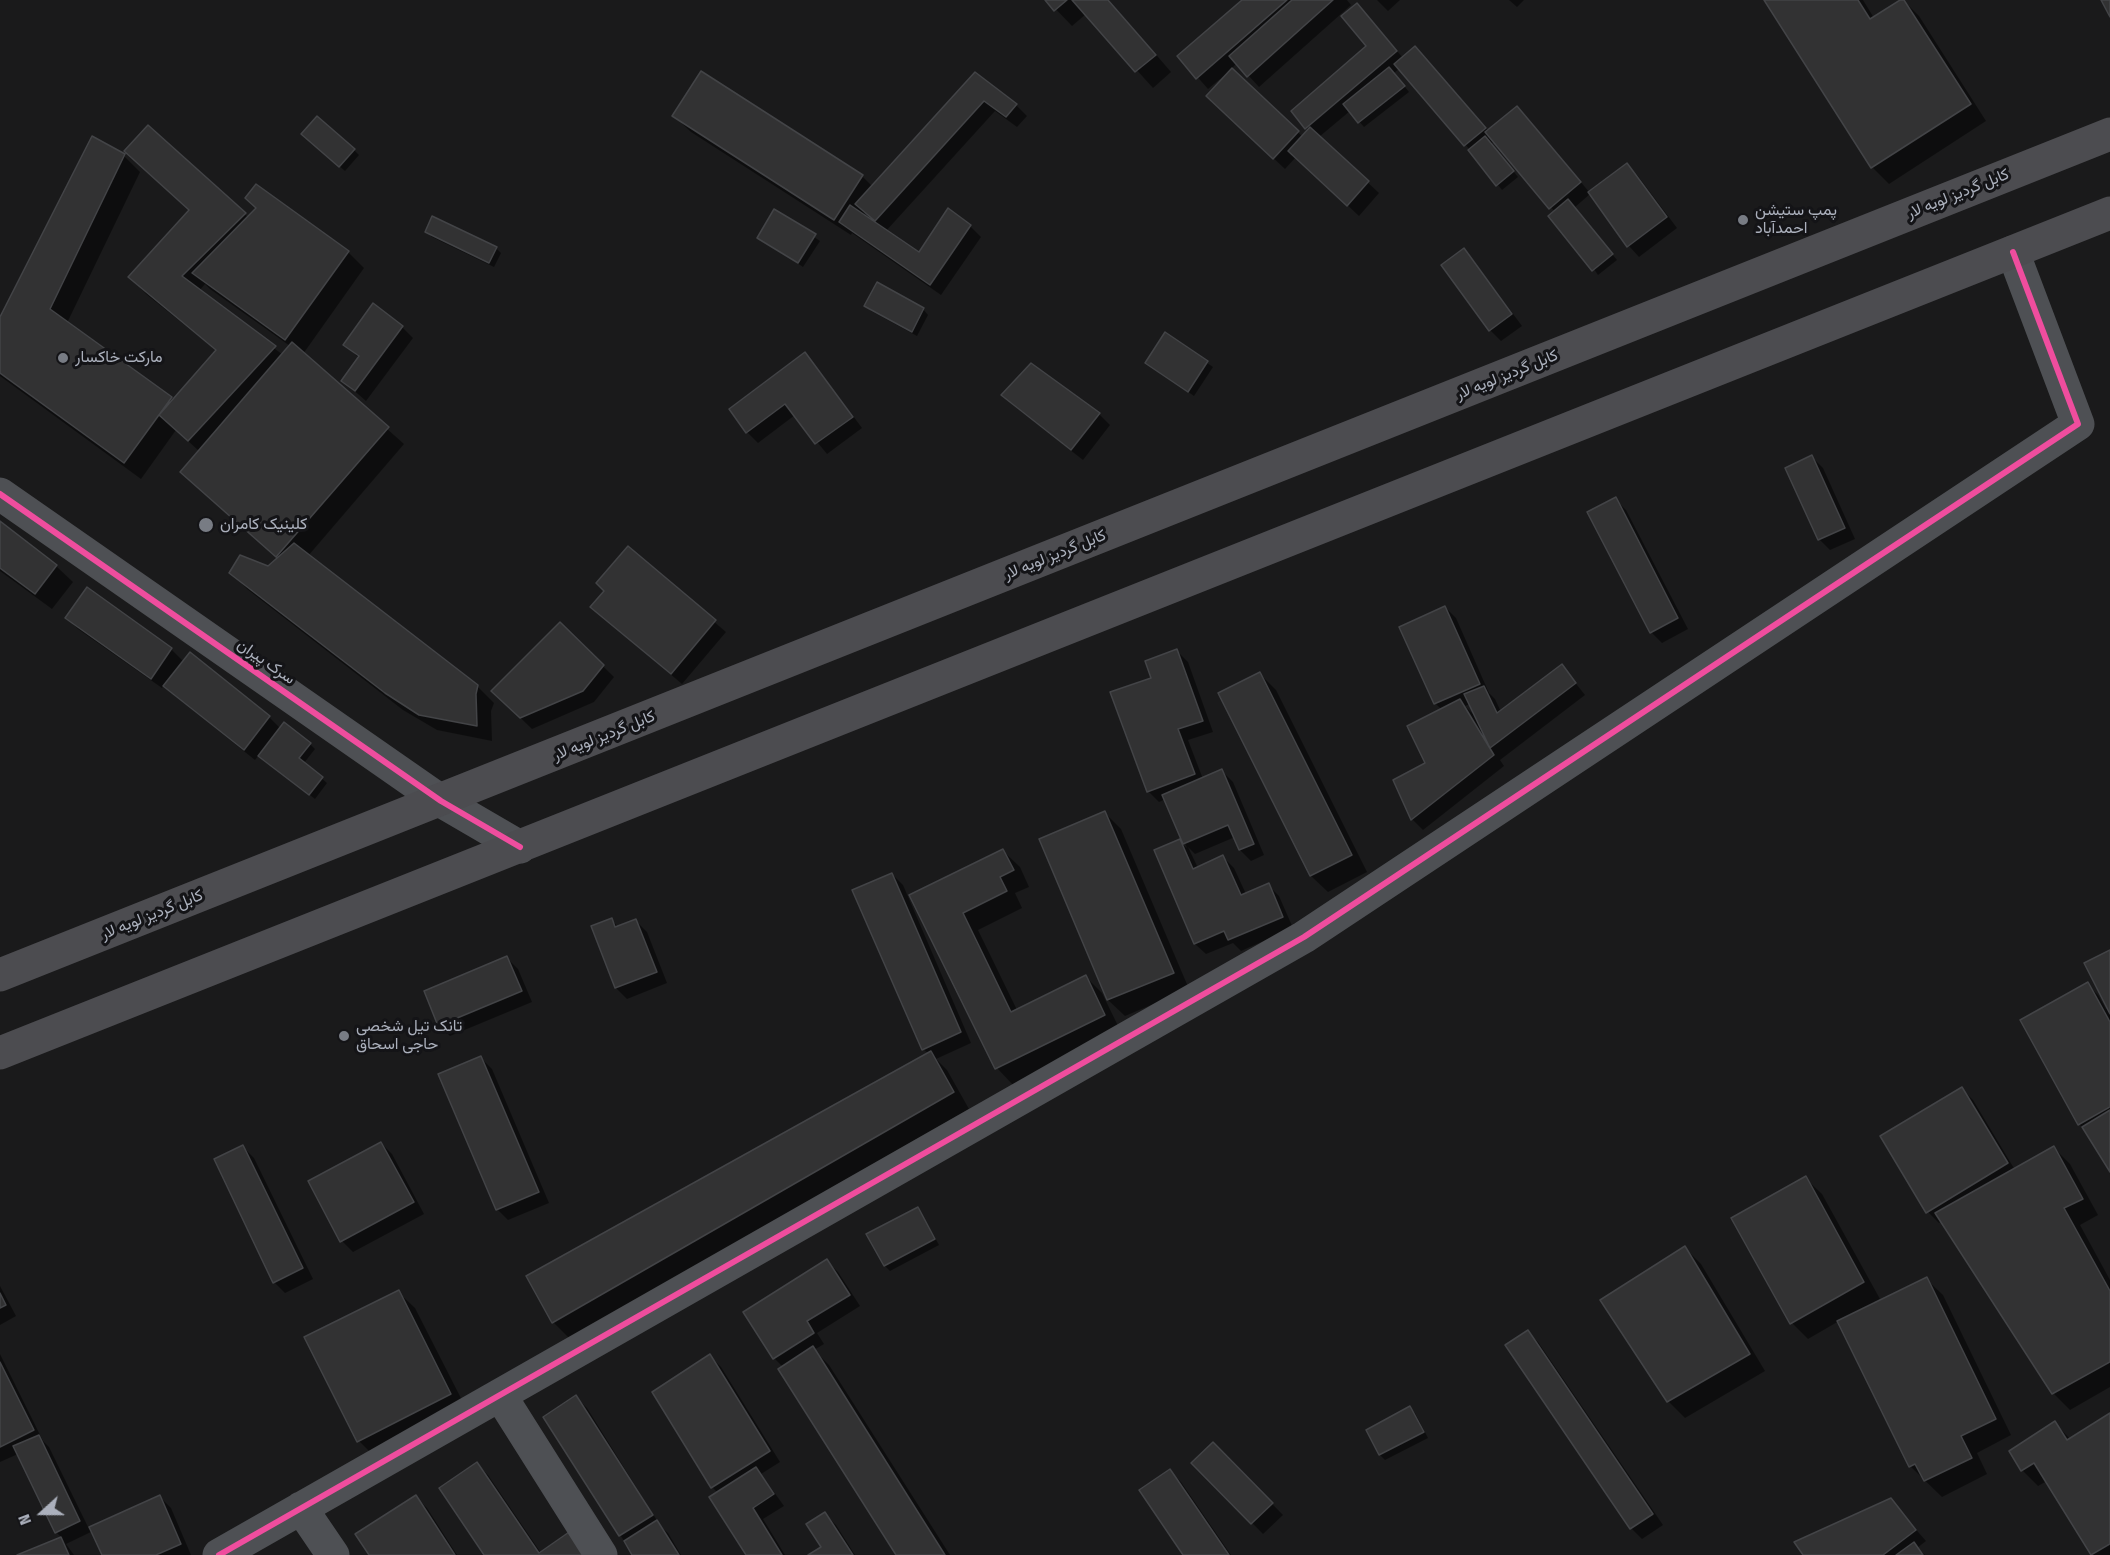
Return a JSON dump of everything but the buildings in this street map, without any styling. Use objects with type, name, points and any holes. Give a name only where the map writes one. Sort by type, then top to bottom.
[{"type":"highway","name":"کابل گردیز لویه لار","points":[[0,975],[2110,134]]},
{"type":"highway","points":[[0,1053],[2110,213]]},
{"type":"street","points":[[219,1555],[1304,937],[2079,424],[2013,252]]},
{"type":"street","name":"سرک پیران","points":[[0,494],[441,801],[520,847]]},
{"type":"street","points":[[500,1395],[601,1555]]},
{"type":"street","points":[[301,1508],[333,1555]]},
{"type":"cycle path","points":[[219,1555],[1304,937],[2078,424],[2013,252]]},
{"type":"cycle path","points":[[0,494],[441,801],[520,847]]},
{"type":"place","name":"پمپ ستیشن احمدآباد","points":[[1743,220]]},
{"type":"place","name":"مارکت خاکسار","points":[[63,358]]},
{"type":"place","name":"کلینیک کامران","points":[[206,525]]},
{"type":"place","name":"تانک تیل شخصی حاجی اسحاق","points":[[344,1036]]}]
